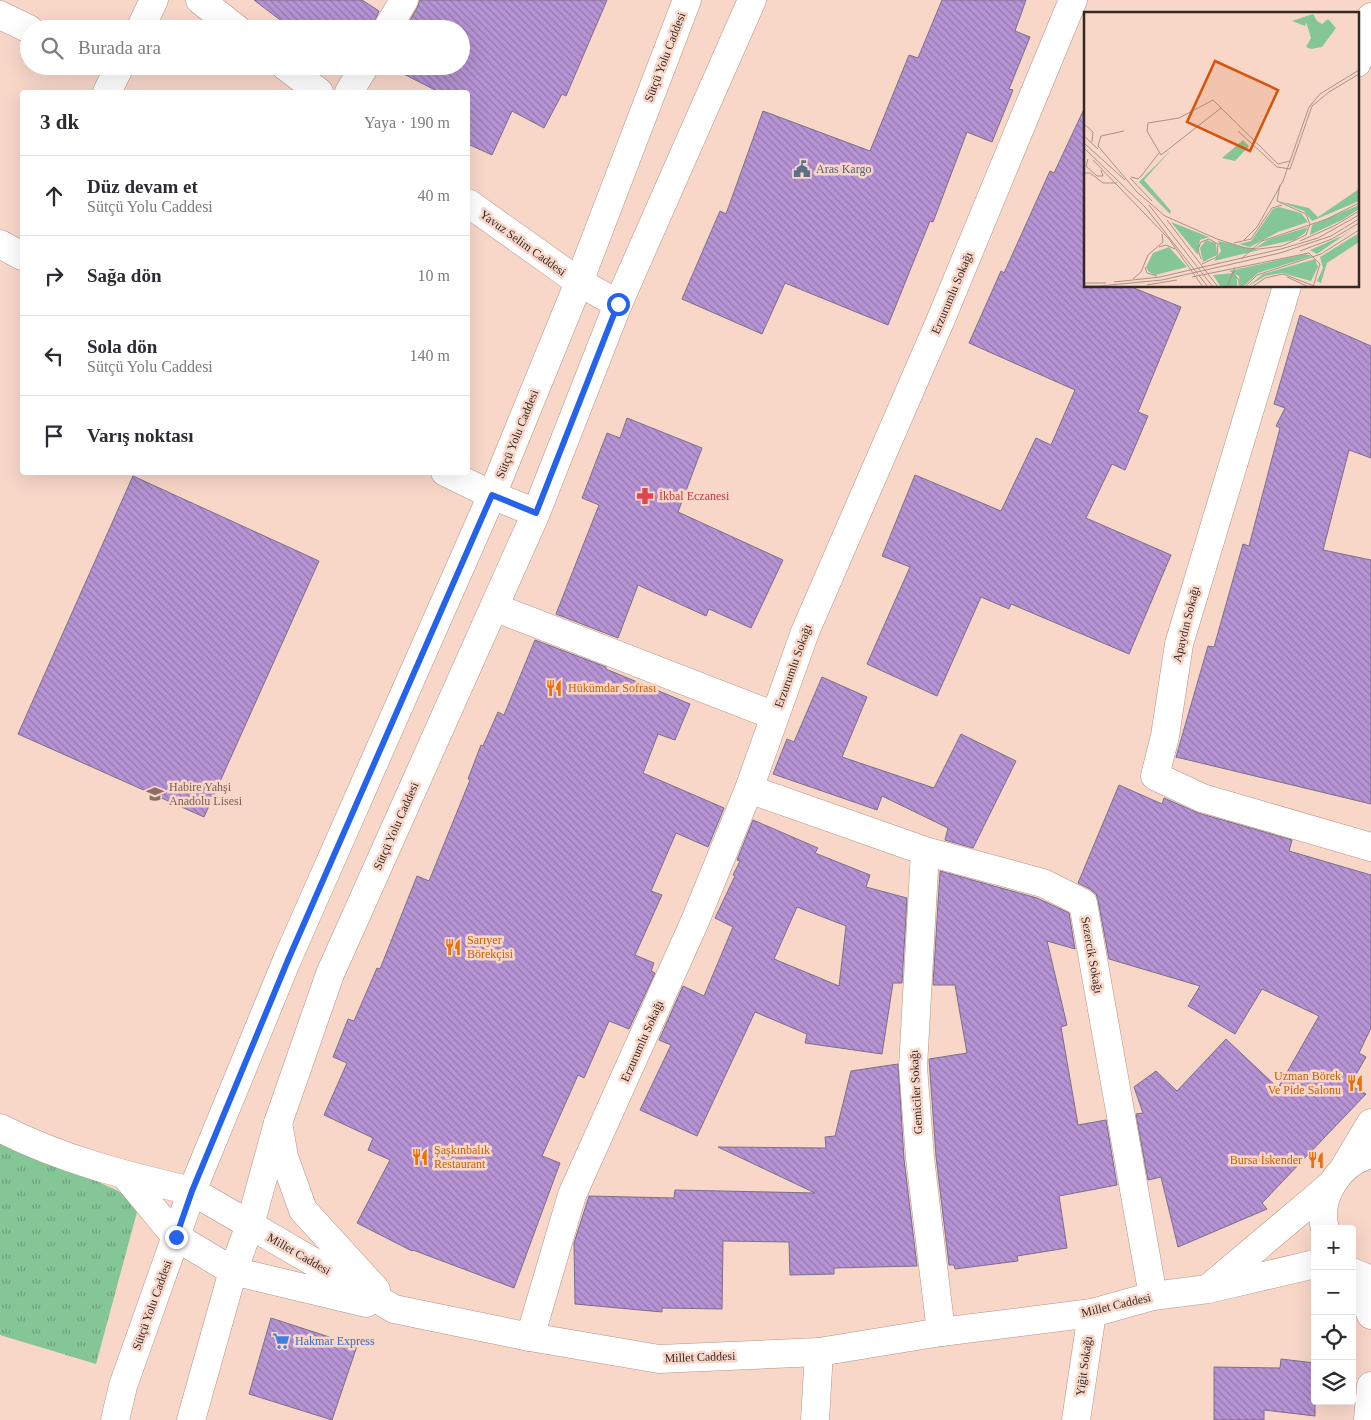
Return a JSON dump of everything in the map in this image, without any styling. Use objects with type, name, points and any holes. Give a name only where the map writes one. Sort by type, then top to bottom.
[{"type":"street","points":[[144,20],[154,0]]},
{"type":"street","points":[[200,0],[226,20]]},
{"type":"street","points":[[392,20],[404,0]]},
{"type":"street","name":"Sütçü Yolu Caddesi","points":[[115,1420],[123,1386],[192,1191],[291,951],[492,495],[578,282],[687,0]]},
{"type":"street","name":"Sütçü Yolu Caddesi","points":[[191,1420],[233,1271],[250,1225],[278,1123],[330,974],[536,513],[618,304],[752,0]]},
{"type":"street","name":"Erzurumlu Sokağı","points":[[530,1337],[572,1195],[695,921],[749,789],[805,632],[941,319],[1073,0]]},
{"type":"street","points":[[0,15],[20,25]]},
{"type":"street","points":[[1358,60],[1371,17]]},
{"type":"street","points":[[297,75],[316,90]]},
{"type":"street","points":[[350,90],[359,75]]},
{"type":"street","name":"Yavuz Selim Caddesi","points":[[470,204],[578,282],[618,304]]},
{"type":"street","points":[[0,244],[20,255]]},
{"type":"street","name":"Apaydın Sokağı","points":[[1286,288],[1179,644],[1165,736],[1155,776],[1202,798],[1371,847]]},
{"type":"street","points":[[451,475],[492,495],[536,513]]},
{"type":"street","points":[[494,607],[775,716]]},
{"type":"street","name":"Sezercik Sokağı","points":[[749,789],[925,851],[1043,883],[1083,903],[1153,1296]]},
{"type":"street","name":"Gemiciler Sokağı","points":[[925,851],[913,1067],[920,1158],[941,1332]]},
{"type":"street","points":[[278,1123],[284,1157],[303,1210],[394,1310]]},
{"type":"street","points":[[1324,1225],[1325,1202],[1338,1176],[1371,1123]]},
{"type":"street","name":"Millet Caddesi","points":[[0,1128],[27,1142],[125,1175],[192,1191],[394,1310],[530,1337],[660,1359],[819,1352],[941,1332],[1092,1313],[1153,1296],[1208,1288],[1311,1265]]},
{"type":"street","points":[[1208,1288],[1362,1156],[1371,1154]]},
{"type":"street","points":[[125,1175],[176,1237],[233,1271],[394,1310]]},
{"type":"street","points":[[1359,1275],[1371,1315]]},
{"type":"street","name":"Yiğit Sokağı","points":[[1076,1420],[1092,1313]]},
{"type":"street","points":[[815,1420],[819,1352]]},
{"type":"street","points":[[1368,1420],[1371,1386]]},
{"type":"green space","points":[[0,1137],[140,1201],[96,1364],[0,1335]]},
{"type":"building","points":[[254,0],[362,0],[379,11],[375,20],[280,20]]},
{"type":"building","points":[[420,0],[607,0],[566,96],[562,94],[544,128],[512,111],[492,155],[470,145],[470,90],[435,90],[406,75],[470,75],[470,20],[410,20]]},
{"type":"building","points":[[942,0],[1026,0],[1015,31],[1030,37],[1009,89],[1013,90],[992,142],[967,132],[933,222],[930,221],[888,325],[785,283],[762,334],[682,299],[720,211],[726,214],[763,111],[870,151],[909,55],[918,58]]},
{"type":"building","points":[[1084,109],[1084,288],[1134,288],[1181,307],[1138,412],[1148,416],[1125,470],[1112,464],[1086,518],[1171,555],[1129,654],[1011,604],[1009,609],[981,597],[937,696],[867,664],[910,567],[882,556],[915,475],[1001,511],[1036,438],[1051,445],[1075,390],[969,343],[1001,271],[1004,273],[1050,171],[1054,173]]},
{"type":"building","points":[[1300,315],[1371,346],[1371,458],[1349,450],[1323,550],[1371,560],[1371,804],[1176,757],[1208,646],[1214,647],[1243,544],[1249,546],[1280,428],[1276,426],[1285,408],[1274,404]]},
{"type":"building","points":[[627,418],[702,448],[678,512],[783,560],[751,628],[709,609],[706,616],[638,585],[618,638],[556,614],[599,505],[582,498],[607,433],[620,438]]},
{"type":"building","points":[[133,476],[319,561],[204,817],[18,734]]},
{"type":"building","points":[[535,640],[606,667],[606,669],[690,704],[675,740],[658,734],[643,773],[724,808],[708,847],[676,833],[651,891],[662,895],[635,955],[654,963],[651,971],[655,973],[629,1029],[609,1021],[584,1078],[578,1075],[542,1156],[560,1163],[514,1288],[412,1251],[357,1223],[390,1160],[368,1150],[373,1138],[324,1115],[347,1063],[333,1057],[348,1019],[354,1021],[377,968],[380,969],[417,876],[429,881],[470,780],[468,779],[481,745],[483,746],[498,712],[504,715]]},
{"type":"building","points":[[822,677],[867,697],[842,757],[934,788],[961,734],[1016,761],[973,848],[945,840],[948,828],[882,796],[877,810],[773,774],[787,739],[794,742]]},
{"type":"building","points":[[1119,785],[1162,804],[1164,798],[1198,813],[1292,840],[1289,851],[1371,875],[1371,1028],[1359,1053],[1366,1057],[1350,1085],[1366,1094],[1262,1203],[1267,1209],[1178,1247],[1161,1177],[1148,1180],[1136,1114],[1143,1113],[1134,1087],[1156,1071],[1177,1091],[1226,1039],[1278,1088],[1319,1016],[1262,989],[1235,1034],[1188,1006],[1200,986],[1109,959],[1096,894],[1078,883]]},
{"type":"building","points":[[753,820],[818,848],[815,853],[870,875],[866,887],[907,898],[902,983],[893,983],[882,1054],[805,1043],[807,1034],[755,1012],[697,1136],[640,1110],[671,1045],[659,1040],[683,986],[704,996],[733,927],[715,918],[735,876],[733,875],[740,861],[737,860]],"holes":[[[797,907],[846,926],[839,986],[774,959]]]},
{"type":"building","points":[[940,871],[1037,898],[1069,913],[1075,949],[1047,941],[1067,1025],[1061,1027],[1078,1125],[1106,1120],[1117,1185],[1059,1196],[1067,1248],[1017,1256],[1018,1261],[955,1269],[954,1265],[949,1265],[936,1156],[929,1059],[967,1053],[955,985],[933,985]]},
{"type":"building","points":[[898,1064],[904,1159],[917,1266],[834,1268],[834,1274],[790,1275],[789,1242],[723,1241],[722,1309],[662,1308],[662,1312],[575,1304],[574,1243],[589,1196],[674,1198],[675,1190],[815,1193],[718,1147],[826,1148],[825,1137],[835,1136],[851,1071]]},
{"type":"building","points":[[271,1318],[357,1346],[332,1420],[249,1394]]},
{"type":"building","points":[[1281,1359],[1311,1363],[1311,1405],[1315,1405],[1315,1416],[1264,1410],[1264,1420],[1214,1420],[1214,1367],[1280,1368]]},
{"type":"place","name":"Aras Kargo","points":[[802,169]]},
{"type":"place","name":"İkbal Eczanesi","points":[[645,496]]},
{"type":"place","name":"Hükümdar Sofrası","points":[[554,688]]},
{"type":"place","name":"Habire Yahşi Anadolu Lisesi","points":[[155,794]]},
{"type":"place","name":"Sarıyer Börekçisi","points":[[453,947]]},
{"type":"place","name":"Uzman Börek Ve Pide Salonu","points":[[1355,1083]]},
{"type":"place","name":"Şaşkınbalık Restaurant","points":[[420,1157]]},
{"type":"place","name":"Bursa İskender","points":[[1316,1160]]},
{"type":"place","name":"Hakmar Express","points":[[281,1341]]},
{"type":"route","points":[[176,1237],[192,1191],[288,960],[492,495],[536,513],[618,304]]}]
